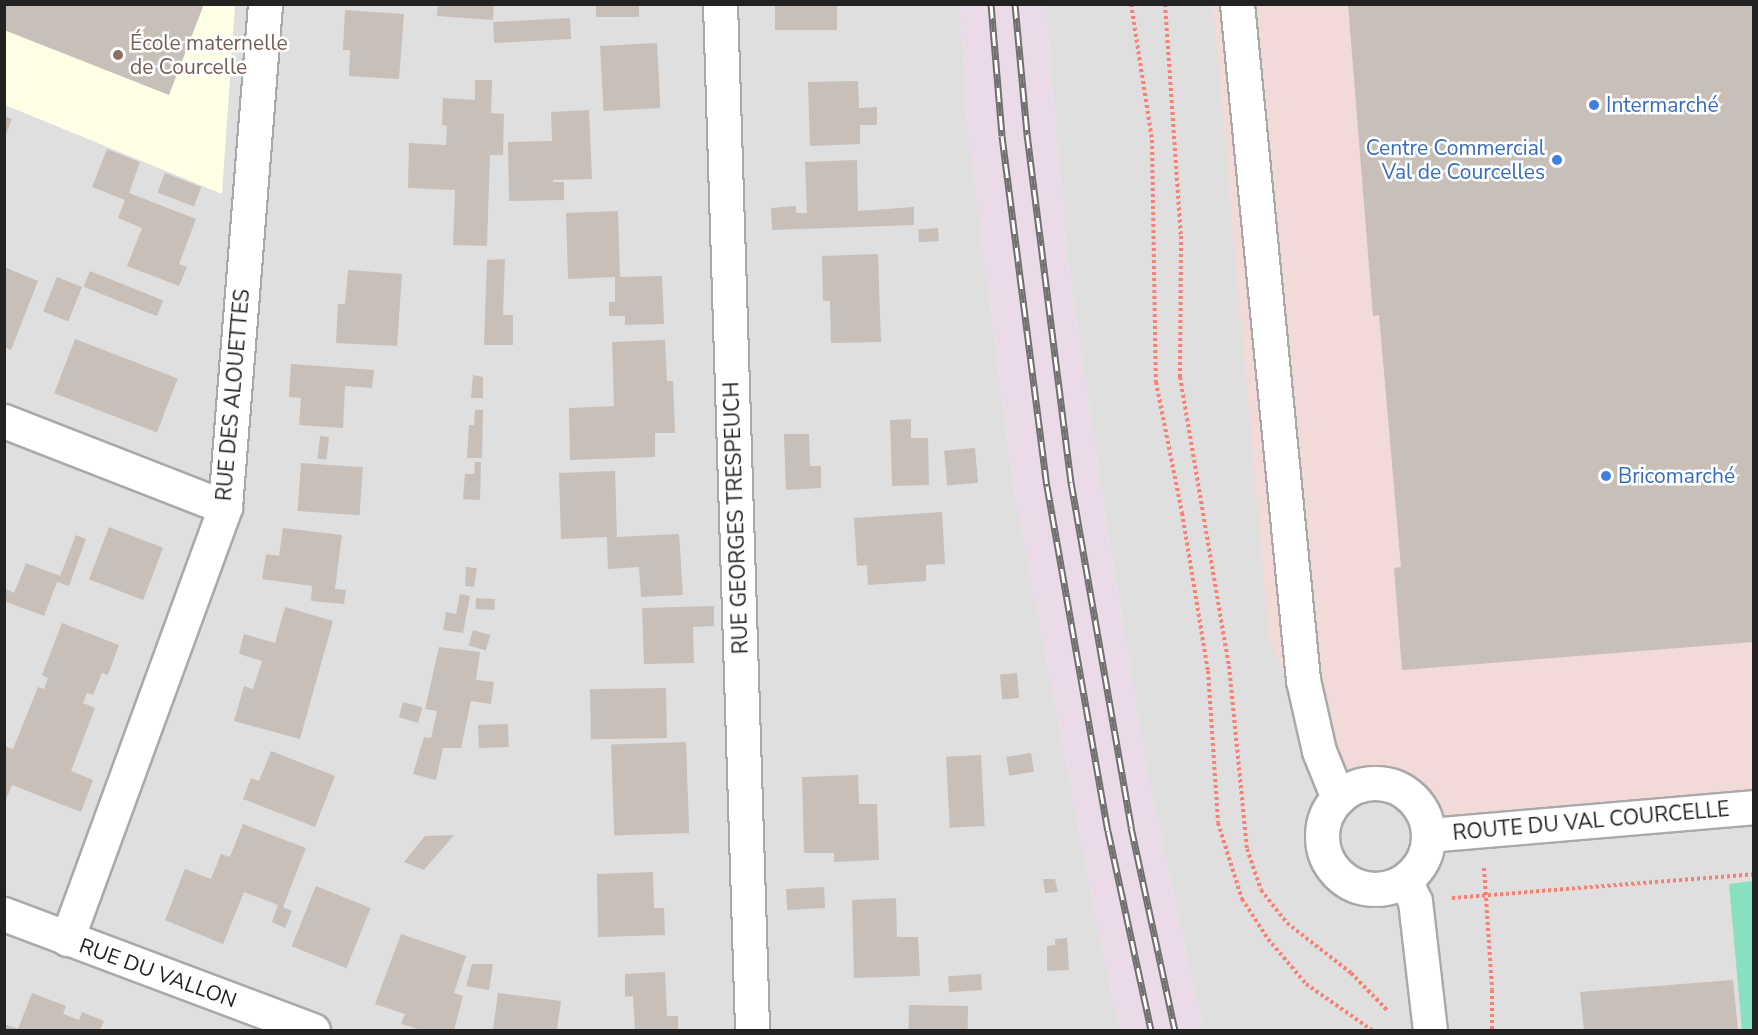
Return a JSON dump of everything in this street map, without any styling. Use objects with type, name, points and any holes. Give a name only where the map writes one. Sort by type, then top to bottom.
[{"type":"street","name":"RUE DES ALOUETTES","points":[[67,939],[225,507],[265,4]]},
{"type":"street","name":"RUE GEORGES TRESPEUCH","points":[[720,4],[752,1030]]},
{"type":"street","points":[[1237,4],[1303,680],[1319,751],[1338,798]]},
{"type":"street","points":[[4,421],[225,507]]},
{"type":"street","points":[[1410,891],[1389,887],[1372,889],[1355,885],[1340,876],[1329,862],[1324,846],[1323,828],[1328,812],[1338,798],[1350,789],[1365,784],[1380,783],[1395,787],[1419,806],[1426,820],[1429,835],[1426,852],[1410,891],[1430,1030]]},
{"type":"street","name":"ROUTE DU VAL COURCELLE","points":[[1429,835],[1754,807]]},
{"type":"street","name":"RUE DU VALLON","points":[[4,914],[313,1030]]},
{"type":"path","points":[[1131,4],[1152,140],[1156,382],[1182,513],[1208,671],[1218,823],[1242,899],[1268,939],[1306,984],[1372,1030]]},
{"type":"path","points":[[1166,4],[1181,236],[1180,377],[1229,666],[1247,849],[1261,890],[1287,923],[1351,973],[1390,1013]]},
{"type":"path","points":[[1481,831],[1492,1030]]},
{"type":"path","points":[[1410,891],[1486,895],[1754,874]]},
{"type":"shaded area","name":"École maternelle de Courcelle","points":[[4,5],[235,5],[222,194],[5,105]]},
{"type":"shaded area","points":[[5,5],[960,5],[968,127],[1013,482],[1095,912],[1120,1030],[5,1030]]},
{"type":"shaded area","points":[[960,5],[1045,5],[1068,262],[1106,522],[1148,777],[1203,1030],[1120,1030],[1095,912],[1013,482],[968,127]]},
{"type":"shaded area","points":[[1045,5],[1753,5],[1753,1030],[1203,1030],[1148,777],[1106,522],[1068,262]]},
{"type":"shaded area","points":[[1213,5],[1753,5],[1753,807],[1426,820],[1419,806],[1408,795],[1395,787],[1381,783],[1365,784],[1351,789],[1338,798],[1269,639]]},
{"type":"green space","points":[[1753,881],[1753,1030],[1742,1030],[1729,884]]},
{"type":"building","points":[[4,4],[204,4],[169,95],[4,30]]},
{"type":"building","points":[[438,4],[494,4],[493,20],[437,16]]},
{"type":"building","points":[[596,4],[639,4],[639,17],[596,17]]},
{"type":"building","points":[[775,4],[837,4],[837,30],[775,30]]},
{"type":"building","name":"Centre Commercial Val de Courcelles","points":[[1348,4],[1754,4],[1754,642],[1402,670],[1394,568],[1401,567],[1379,315],[1373,316]]},
{"type":"building","points":[[345,10],[404,14],[399,79],[349,76],[350,50],[343,50]]},
{"type":"building","points":[[570,18],[571,39],[494,43],[493,22]]},
{"type":"building","points":[[657,43],[660,108],[603,111],[600,46]]},
{"type":"building","points":[[475,80],[492,80],[491,113],[504,114],[503,155],[490,155],[487,246],[453,245],[455,190],[408,188],[409,143],[446,145],[447,126],[442,125],[443,98],[475,100]]},
{"type":"building","points":[[858,81],[859,108],[877,107],[877,125],[860,125],[860,144],[810,146],[808,82]]},
{"type":"building","points":[[589,110],[592,179],[553,180],[553,182],[564,182],[564,200],[509,201],[508,142],[552,141],[551,112]]},
{"type":"building","points":[[4,116],[12,119],[5,136],[4,136]]},
{"type":"building","points":[[107,149],[140,162],[129,193],[196,219],[179,264],[187,267],[179,286],[127,266],[142,228],[118,218],[125,200],[92,187]]},
{"type":"building","points":[[857,160],[858,211],[914,207],[914,225],[772,230],[771,208],[796,206],[796,213],[807,213],[805,162]]},
{"type":"building","points":[[165,173],[201,187],[194,207],[157,193]]},
{"type":"building","points":[[618,211],[620,277],[662,276],[664,324],[625,325],[625,316],[609,316],[609,302],[615,302],[615,277],[568,279],[566,213]]},
{"type":"building","points":[[938,228],[939,241],[919,242],[918,229]]},
{"type":"building","points":[[878,254],[881,342],[831,343],[830,301],[823,301],[822,256]]},
{"type":"building","points":[[505,259],[503,315],[513,315],[513,345],[484,345],[487,260]]},
{"type":"building","points":[[4,267],[38,281],[11,350],[4,347]]},
{"type":"building","points":[[348,270],[402,274],[397,346],[336,343],[338,304],[345,304]]},
{"type":"building","points":[[90,271],[163,301],[157,316],[84,287]]},
{"type":"building","points":[[57,277],[82,287],[68,321],[43,311]]},
{"type":"building","points":[[75,339],[178,378],[157,433],[54,393]]},
{"type":"building","points":[[665,340],[667,381],[673,381],[675,433],[655,433],[655,457],[570,460],[569,408],[614,406],[612,342]]},
{"type":"building","points":[[291,364],[374,370],[372,388],[345,386],[343,428],[299,425],[301,398],[289,397]]},
{"type":"building","points":[[473,375],[483,377],[483,398],[471,398]]},
{"type":"building","points":[[475,410],[483,410],[482,458],[467,458],[469,425],[474,425]]},
{"type":"building","points":[[911,419],[911,438],[928,438],[929,485],[892,486],[890,420]]},
{"type":"building","points":[[784,434],[809,434],[810,466],[821,466],[821,488],[786,490]]},
{"type":"building","points":[[320,436],[329,437],[327,460],[318,459]]},
{"type":"building","points":[[975,448],[978,483],[947,486],[944,451]]},
{"type":"building","points":[[475,462],[481,462],[480,500],[463,499],[465,474],[474,474]]},
{"type":"building","points":[[301,463],[363,467],[360,515],[298,511]]},
{"type":"building","points":[[615,471],[617,537],[679,534],[683,595],[641,597],[639,567],[608,569],[607,537],[561,539],[559,473]]},
{"type":"building","points":[[942,512],[945,564],[926,565],[926,581],[868,585],[867,565],[857,566],[854,518]]},
{"type":"building","points":[[109,527],[163,548],[143,600],[89,579]]},
{"type":"building","points":[[283,528],[342,535],[335,589],[346,590],[344,604],[311,601],[312,586],[262,579],[266,554],[279,556]]},
{"type":"building","points":[[76,535],[86,539],[69,586],[57,582],[44,616],[4,601],[4,588],[14,593],[26,563],[60,576]]},
{"type":"building","points":[[466,567],[477,568],[474,587],[465,586]]},
{"type":"building","points":[[460,594],[470,596],[463,633],[443,630],[446,612],[456,614]]},
{"type":"building","points":[[476,598],[495,599],[494,610],[475,609]]},
{"type":"building","points":[[714,606],[714,626],[693,627],[694,663],[644,664],[642,608]]},
{"type":"building","points":[[285,607],[333,621],[300,739],[234,721],[244,686],[253,689],[262,661],[239,654],[244,634],[275,643]]},
{"type":"building","points":[[62,623],[119,645],[108,675],[102,673],[93,695],[87,693],[83,703],[95,708],[71,771],[93,780],[81,812],[12,785],[4,804],[4,746],[13,749],[38,687],[44,689],[48,678],[42,675]]},
{"type":"building","points":[[473,630],[490,635],[486,650],[469,645]]},
{"type":"building","points":[[439,647],[480,652],[476,680],[494,682],[491,704],[471,701],[461,748],[443,748],[436,780],[413,774],[424,737],[431,738],[437,711],[425,709]]},
{"type":"building","points":[[1017,673],[1019,698],[1002,699],[1000,674]]},
{"type":"building","points":[[666,688],[667,738],[591,739],[590,689]]},
{"type":"building","points":[[403,702],[422,707],[418,723],[399,717]]},
{"type":"building","points":[[508,724],[509,747],[479,748],[478,725]]},
{"type":"building","points":[[686,742],[689,833],[614,836],[611,745]]},
{"type":"building","points":[[271,751],[335,776],[315,827],[243,799],[251,778],[259,781]]},
{"type":"building","points":[[1031,753],[1034,772],[1009,776],[1006,757]]},
{"type":"building","points":[[981,755],[985,826],[950,828],[946,757]]},
{"type":"building","points":[[858,775],[859,804],[877,804],[879,860],[834,862],[834,853],[804,853],[802,777]]},
{"type":"building","points":[[243,824],[306,848],[283,907],[292,911],[285,928],[272,922],[278,905],[244,892],[223,944],[165,920],[185,869],[211,879],[221,854],[230,857]]},
{"type":"building","points":[[454,835],[424,870],[404,862],[425,836]]},
{"type":"building","points":[[653,872],[654,908],[664,908],[665,935],[598,937],[597,874]]},
{"type":"building","points":[[1043,879],[1055,879],[1058,892],[1045,893]]},
{"type":"building","points":[[316,886],[371,908],[346,968],[292,946]]},
{"type":"building","points":[[824,887],[825,908],[787,910],[786,889]]},
{"type":"building","points":[[896,898],[897,937],[918,937],[920,976],[854,978],[852,900]]},
{"type":"building","points":[[401,934],[466,956],[454,993],[463,996],[454,1030],[422,1030],[401,1024],[405,1014],[375,1004]]},
{"type":"building","points":[[1067,938],[1069,970],[1047,971],[1047,946],[1055,945],[1055,939]]},
{"type":"building","points":[[472,964],[493,964],[489,990],[466,986]]},
{"type":"building","points":[[665,972],[667,1016],[678,1016],[678,1029],[635,1030],[633,996],[625,997],[625,974]]},
{"type":"building","points":[[981,974],[982,990],[949,992],[948,976]]},
{"type":"building","points":[[1733,980],[1738,1030],[1584,1030],[1580,992]]},
{"type":"building","points":[[32,993],[66,1006],[63,1014],[79,1020],[82,1012],[104,1021],[100,1030],[4,1030],[4,1024],[18,1029]]},
{"type":"building","points":[[498,993],[561,1001],[557,1030],[493,1030]]},
{"type":"building","points":[[909,1005],[968,1006],[968,1030],[909,1030]]},
{"type":"railway","points":[[991,4],[1002,136],[1047,486],[1108,831],[1151,1030]]},
{"type":"railway","points":[[1015,4],[1027,134],[1071,482],[1131,827],[1175,1030]]},
{"type":"place","name":"École maternelle de Courcelle","points":[[118,55]]},
{"type":"place","name":"Intermarché","points":[[1594,105]]},
{"type":"place","name":"Centre Commercial Val de Courcelles","points":[[1557,160]]},
{"type":"place","name":"Bricomarché","points":[[1606,476]]}]
